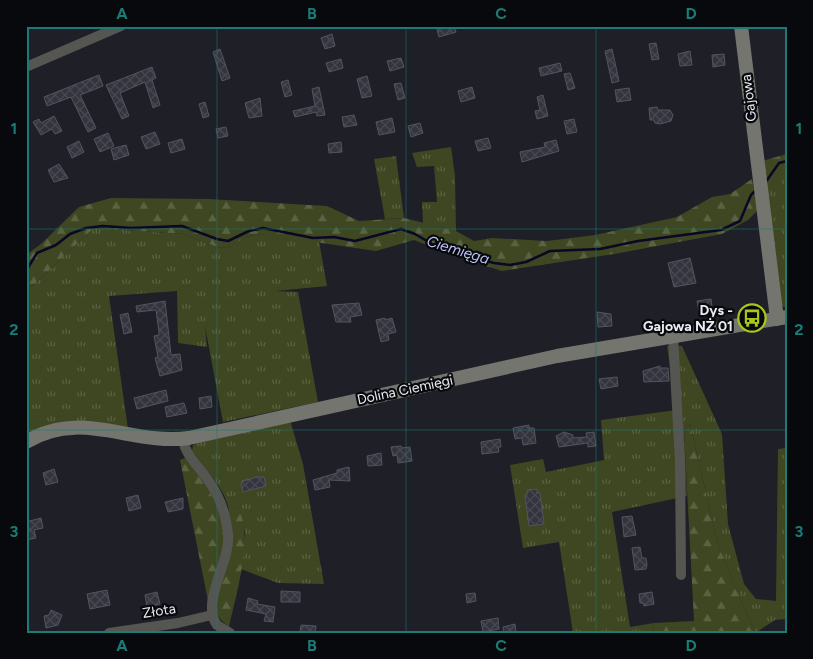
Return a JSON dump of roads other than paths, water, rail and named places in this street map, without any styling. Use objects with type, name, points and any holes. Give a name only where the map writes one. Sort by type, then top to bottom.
[{"type":"street","points":[[26,68],[121,26]]},
{"type":"street","name":"Gajowa","points":[[741,26],[761,193],[782,318]]},
{"type":"street","name":"Dolina Ciemięgi","points":[[26,442],[48,431],[75,427],[99,428],[160,440],[182,439],[556,356],[782,318]]},
{"type":"street","points":[[673,336],[680,461],[681,575]]},
{"type":"street","points":[[182,439],[186,452],[218,497],[228,532],[227,554],[212,602],[212,615],[217,626],[230,633]]},
{"type":"street","name":"Złota","points":[[108,633],[178,623],[212,615]]},
{"type":"waterway","name":"Ciemięga","points":[[765,183],[779,163],[787,161]]},
{"type":"waterway","name":"Ciemięga","points":[[26,271],[37,253],[56,245],[70,234],[86,228],[103,226],[131,228],[182,226],[217,239],[228,241],[249,231],[263,228],[313,238],[334,237],[355,241],[401,229],[415,234],[439,248],[494,263],[510,265],[526,262],[550,251],[600,249],[638,241],[721,230],[740,221],[751,195],[755,191]]},
{"type":"place","name":"Dys - Gajowa NŻ 01","points":[[752,318]]}]
